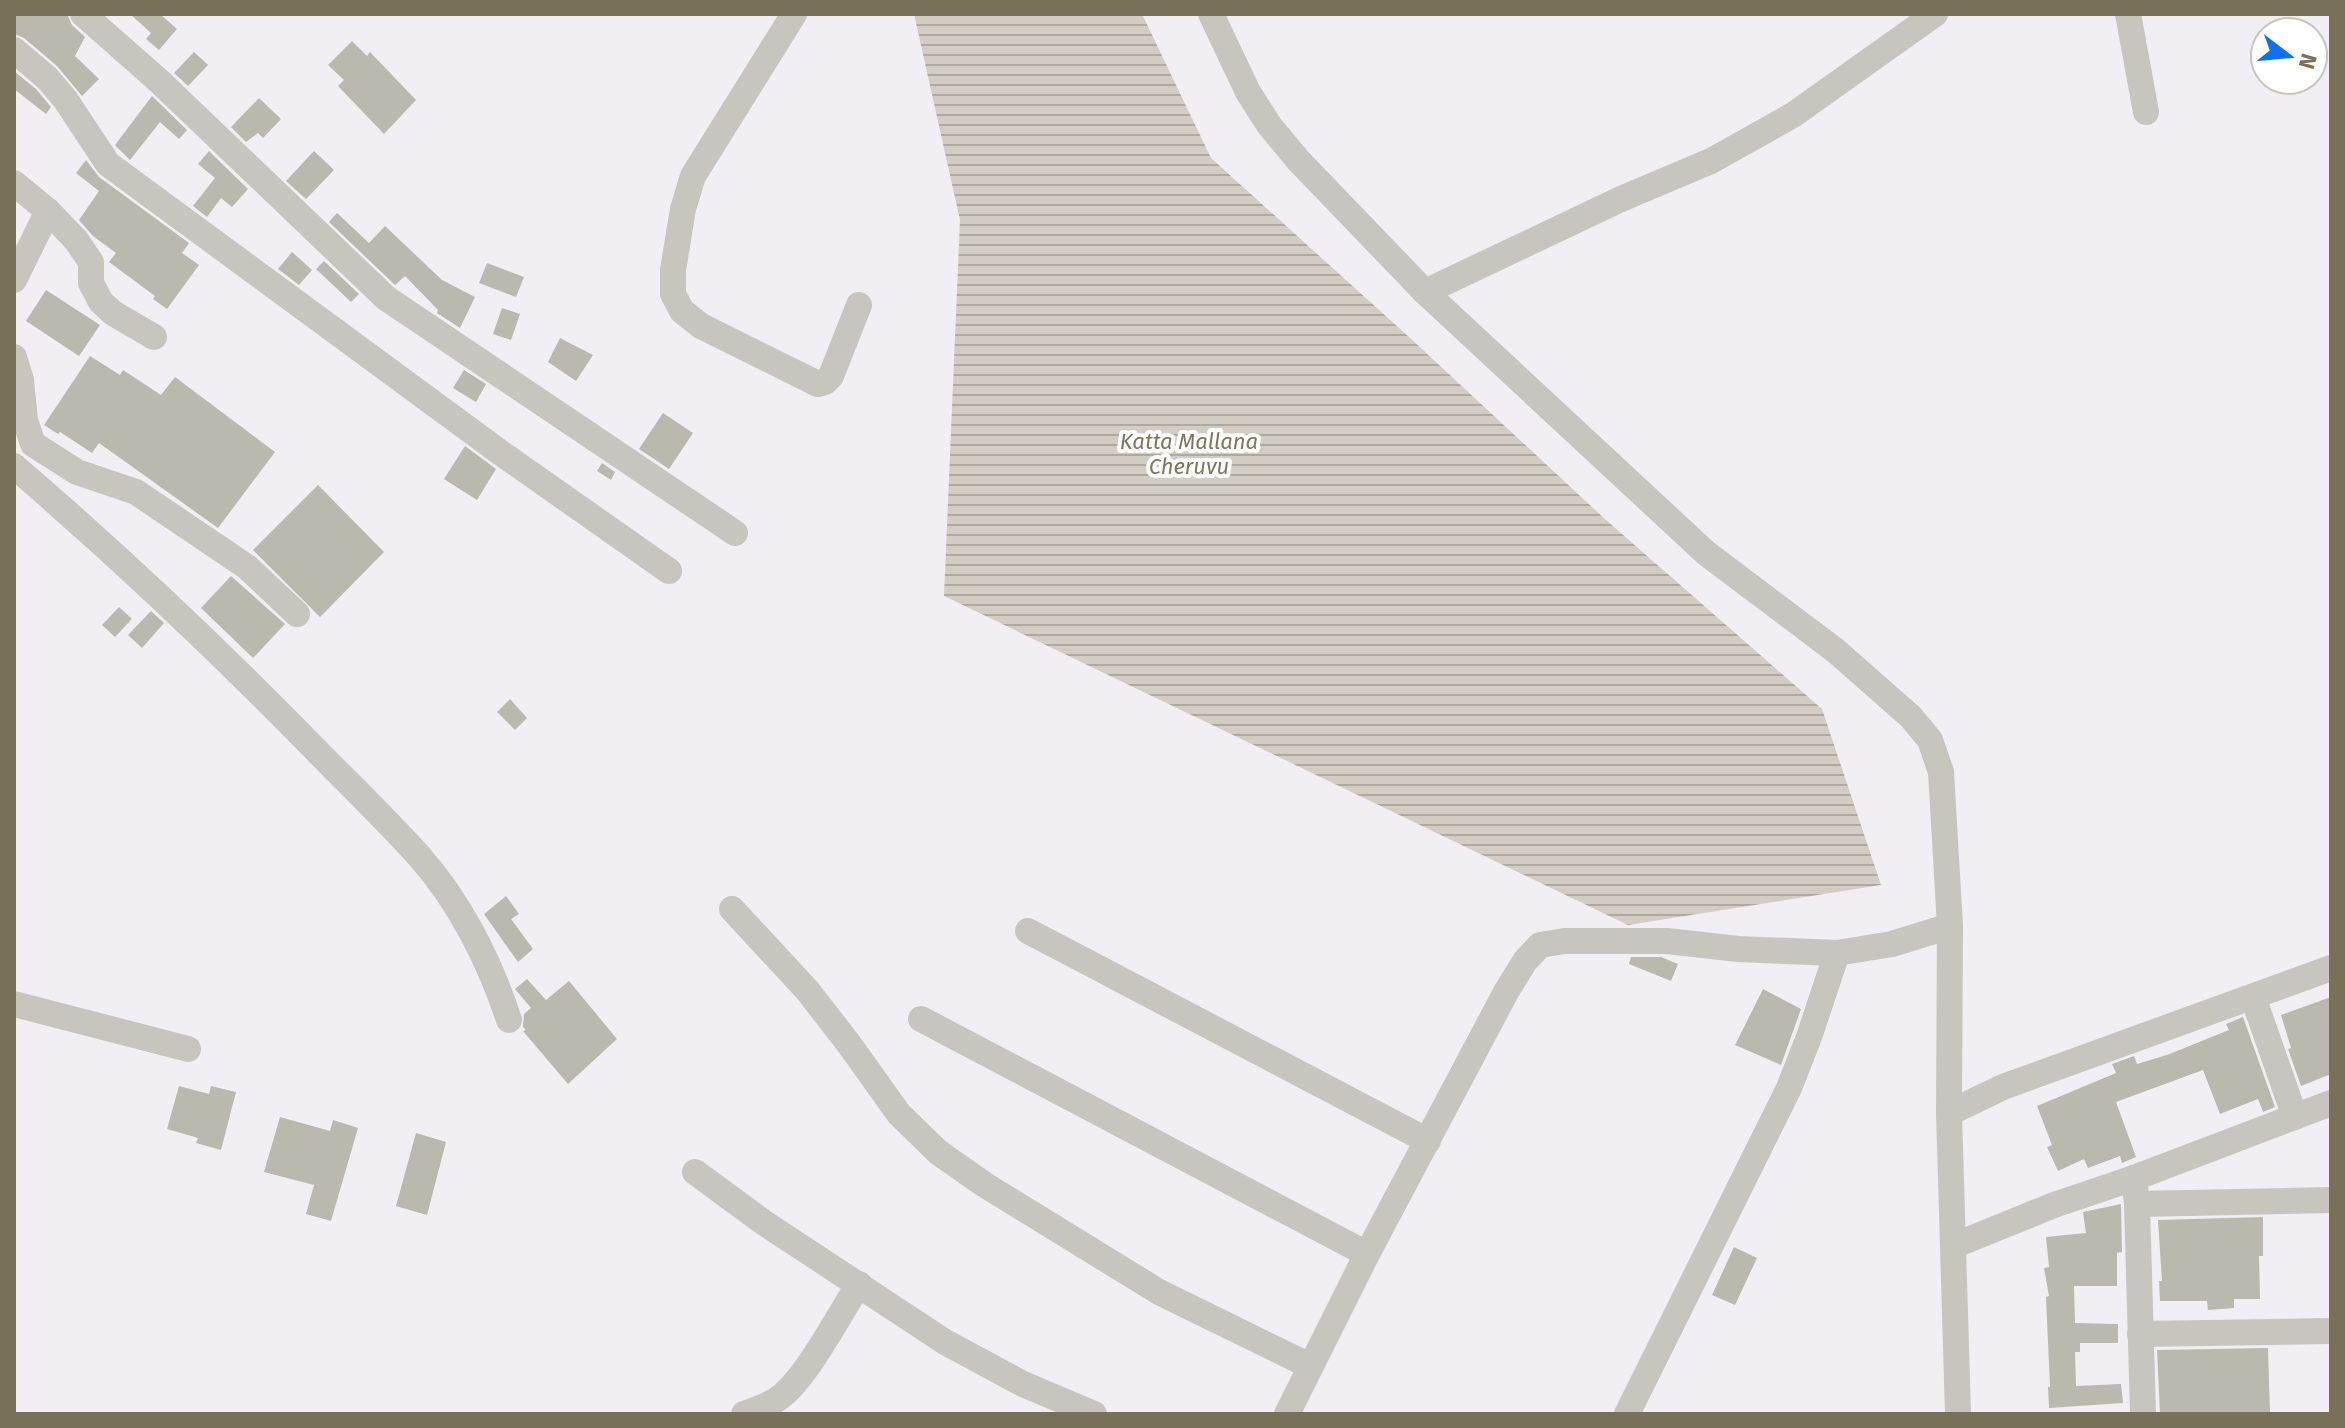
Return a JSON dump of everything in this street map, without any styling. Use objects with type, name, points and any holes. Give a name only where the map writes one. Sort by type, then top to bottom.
[{"type":"street","points":[[83,14],[159,81],[386,298],[735,533]]},
{"type":"street","points":[[794,14],[693,176],[683,209],[673,270],[673,294],[682,311],[701,326],[818,384],[831,376],[859,305]]},
{"type":"street","points":[[1211,14],[1248,92],[1269,125],[1298,160],[1425,292],[1706,553],[1836,651],[1911,717],[1930,740],[1941,772],[1950,926],[1949,1113],[1958,1414]]},
{"type":"street","points":[[1425,292],[1621,199],[1711,161],[1793,115],[1935,14]]},
{"type":"street","points":[[2128,14],[2146,112]]},
{"type":"street","points":[[14,50],[47,78],[65,99],[108,164],[501,453],[669,571]]},
{"type":"street","points":[[14,183],[76,240],[91,262],[91,283],[101,302],[113,313],[154,337]]},
{"type":"street","points":[[14,280],[48,211]]},
{"type":"street","points":[[14,357],[21,380],[25,420],[33,444],[77,472],[136,492],[247,567],[297,614]]},
{"type":"street","points":[[14,466],[127,564],[233,666],[421,858],[479,944],[509,1020]]},
{"type":"street","points":[[732,909],[807,990],[899,1114],[938,1152],[985,1185],[1159,1292],[1310,1366]]},
{"type":"street","points":[[1287,1414],[1367,1254],[1506,992],[1525,961],[1540,945],[1565,941],[1667,941],[1738,949],[1837,953],[1892,944],[1950,926]]},
{"type":"street","points":[[1028,931],[1428,1141]]},
{"type":"street","points":[[1634,1410],[1789,1088],[1837,953]]},
{"type":"street","points":[[1949,1113],[2003,1087],[2331,968]]},
{"type":"street","points":[[2253,997],[2295,1117]]},
{"type":"street","points":[[14,1004],[188,1049]]},
{"type":"street","points":[[921,1019],[1367,1254]]},
{"type":"street","points":[[2136,1191],[2331,1103]]},
{"type":"street","points":[[695,1172],[763,1222],[945,1342],[1023,1384],[1094,1414]]},
{"type":"street","points":[[1953,1246],[2054,1205],[2136,1191],[2331,1200]]},
{"type":"street","points":[[2136,1191],[2143,1414]]},
{"type":"street","points":[[744,1414],[763,1408],[783,1395],[799,1377],[859,1284]]},
{"type":"street","points":[[2140,1334],[2331,1331]]},
{"type":"water","name":"Katta Mallana Cheruvu","points":[[914,14],[1142,14],[1211,158],[1606,520],[1822,709],[1881,885],[1628,925],[944,596],[960,220]]},
{"type":"building","points":[[14,14],[67,14],[72,25],[85,37],[75,56],[99,79],[82,96],[57,66],[24,38],[14,34]]},
{"type":"building","points":[[130,14],[160,14],[177,29],[159,50],[146,39],[151,33]]},
{"type":"building","points":[[352,41],[367,56],[370,52],[416,100],[384,134],[338,86],[344,80],[328,65]]},
{"type":"building","points":[[194,52],[208,65],[188,86],[174,73]]},
{"type":"building","points":[[14,71],[36,89],[51,107],[46,114],[14,89]]},
{"type":"building","points":[[152,96],[187,130],[179,139],[160,122],[130,160],[115,145]]},
{"type":"building","points":[[259,98],[281,119],[263,138],[258,133],[246,142],[231,127]]},
{"type":"building","points":[[209,151],[248,189],[232,207],[221,198],[207,217],[193,206],[215,178],[198,164]]},
{"type":"building","points":[[314,151],[334,170],[306,199],[286,181]]},
{"type":"building","points":[[86,160],[99,177],[189,243],[182,253],[199,265],[167,309],[153,299],[155,296],[109,262],[116,253],[93,236],[79,220],[99,191],[76,173]]},
{"type":"building","points":[[337,213],[369,243],[385,226],[442,280],[475,297],[460,328],[437,313],[438,310],[405,276],[395,285],[329,222]]},
{"type":"building","points":[[292,252],[312,270],[299,285],[278,269]]},
{"type":"building","points":[[324,261],[359,294],[351,302],[316,269]]},
{"type":"building","points":[[487,263],[524,277],[516,297],[479,283]]},
{"type":"building","points":[[46,290],[100,325],[79,356],[26,321]]},
{"type":"building","points":[[502,308],[520,314],[511,340],[493,334]]},
{"type":"building","points":[[560,338],[593,355],[576,381],[548,362]]},
{"type":"building","points":[[90,356],[120,375],[123,370],[161,395],[175,377],[275,452],[218,528],[99,443],[92,453],[44,425]]},
{"type":"building","points":[[464,370],[486,384],[476,402],[453,388]]},
{"type":"building","points":[[663,413],[693,433],[669,469],[639,449]]},
{"type":"building","points":[[465,446],[496,469],[477,500],[444,479]]},
{"type":"building","points":[[602,463],[615,472],[611,480],[597,471]]},
{"type":"building","points":[[318,485],[384,552],[320,617],[253,550]]},
{"type":"building","points":[[231,576],[285,624],[253,658],[201,608]]},
{"type":"building","points":[[119,607],[132,619],[115,637],[102,625]]},
{"type":"building","points":[[151,611],[164,623],[142,648],[128,635]]},
{"type":"building","points":[[510,699],[527,718],[515,730],[497,712]]},
{"type":"building","points":[[506,896],[519,914],[511,919],[533,949],[518,962],[484,914]]},
{"type":"building","points":[[1631,957],[1661,957],[1678,964],[1671,981],[1629,964]]},
{"type":"building","points":[[527,979],[546,1000],[569,981],[617,1039],[568,1084],[523,1031],[526,1030],[523,1027],[524,1014],[531,1008],[515,989]]},
{"type":"building","points":[[1763,989],[1801,1009],[1781,1065],[1735,1045]]},
{"type":"building","points":[[2331,997],[2331,1074],[2301,1086],[2288,1049],[2291,1048],[2281,1015]]},
{"type":"building","points":[[2243,1017],[2275,1107],[2263,1112],[2258,1099],[2220,1114],[2203,1070],[2116,1102],[2136,1157],[2122,1163],[2120,1156],[2088,1168],[2084,1159],[2058,1171],[2047,1147],[2052,1145],[2037,1106],[2116,1073],[2112,1064],[2134,1056],[2137,1064],[2167,1055],[2229,1030],[2226,1024]]},
{"type":"building","points":[[179,1086],[209,1094],[211,1086],[236,1092],[221,1150],[196,1143],[198,1138],[167,1129]]},
{"type":"building","points":[[280,1117],[330,1131],[333,1120],[358,1128],[331,1221],[306,1214],[314,1185],[264,1172]]},
{"type":"building","points":[[416,1133],[446,1142],[427,1215],[396,1206]]},
{"type":"building","points":[[2121,1204],[2122,1252],[2117,1253],[2117,1286],[2074,1286],[2075,1323],[2118,1324],[2118,1343],[2080,1343],[2080,1352],[2075,1352],[2076,1386],[2121,1384],[2123,1403],[2049,1408],[2046,1297],[2049,1296],[2044,1268],[2049,1267],[2046,1237],[2086,1233],[2083,1212]]},
{"type":"building","points":[[2263,1217],[2263,1256],[2259,1256],[2260,1299],[2234,1299],[2234,1308],[2208,1310],[2207,1301],[2160,1301],[2159,1281],[2162,1281],[2158,1220]]},
{"type":"building","points":[[1734,1247],[1757,1258],[1735,1305],[1712,1295]]},
{"type":"building","points":[[2268,1348],[2270,1414],[2160,1414],[2157,1350]]}]
